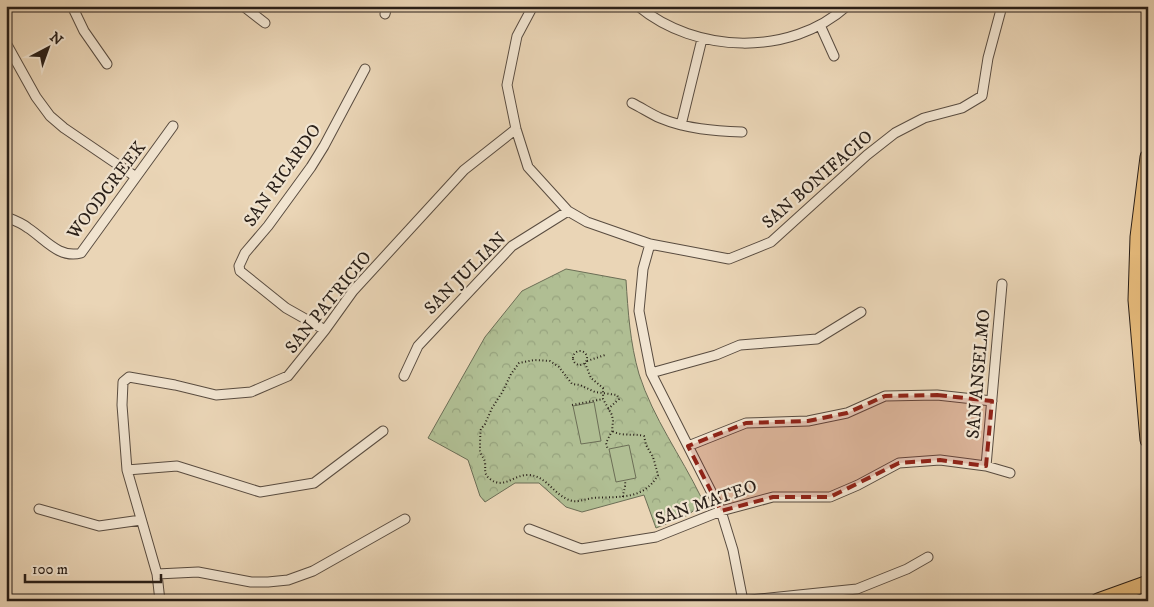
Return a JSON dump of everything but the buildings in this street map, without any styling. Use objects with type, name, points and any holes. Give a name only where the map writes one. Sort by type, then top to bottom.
[{"type":"main road","points":[[1148,157],[1138,237],[1136,300],[1148,440]]},
{"type":"main road","points":[[1098,601],[1148,583]]},
{"type":"street","points":[[72,6],[84,30],[107,64]]},
{"type":"street","points":[[243,6],[265,23]]},
{"type":"street","name":"SAN BONIFACIO","points":[[533,6],[517,36],[508,85],[516,129],[528,167],[568,211],[587,222],[650,244],[729,258],[771,242],[867,154],[896,133],[924,118],[962,108],[982,96],[988,58],[1002,6]]},
{"type":"street","points":[[638,6],[670,26],[702,39],[757,44],[793,36],[820,25],[847,6]]},
{"type":"street","points":[[820,25],[834,56]]},
{"type":"street","points":[[681,125],[702,39]]},
{"type":"street","points":[[6,42],[36,97],[50,116],[64,128],[136,177]]},
{"type":"street","name":"SAN RICARDO","points":[[325,330],[286,308],[240,271],[240,262],[298,187],[324,146],[365,69]]},
{"type":"street","points":[[632,103],[660,118],[681,125],[712,131],[742,132]]},
{"type":"street","name":"WOODCREEK","points":[[6,217],[27,226],[59,252],[71,256],[80,253],[173,126]]},
{"type":"street","name":"SAN PATRICIO","points":[[127,470],[122,405],[123,382],[129,377],[216,395],[251,392],[288,376],[353,291],[464,170],[516,129]]},
{"type":"street","name":"SAN JULIAN","points":[[404,376],[418,346],[512,246],[568,211]]},
{"type":"street","points":[[650,244],[643,269],[639,311],[651,373],[721,511],[733,550],[743,601],[857,589],[907,569],[928,557]]},
{"type":"street","name":"SAN ANSELMO","points":[[986,466],[1002,284]]},
{"type":"street","points":[[651,373],[740,345],[817,338],[861,312]]},
{"type":"street","points":[[688,446],[746,423],[808,421],[847,413],[885,396],[937,395],[992,401]]},
{"type":"street","points":[[160,601],[157,574],[127,470],[178,466],[260,492],[314,483],[383,431]]},
{"type":"street","name":"SAN MATEO","points":[[529,529],[581,549],[656,537],[721,511],[773,497],[830,497],[858,485],[899,463],[940,460],[986,466],[1010,473]]},
{"type":"street","points":[[39,509],[99,526],[142,520]]},
{"type":"street","points":[[157,574],[198,572],[251,582],[288,580],[313,571],[405,519]]},
{"type":"path","points":[[605,355],[586,362],[580,365],[574,363],[572,357],[575,352],[583,351],[587,355],[586,362],[591,378],[603,388],[603,400],[612,415],[612,431],[606,443],[608,450]]},
{"type":"path","points":[[608,409],[619,400],[617,395],[603,394],[580,385],[572,384],[559,367],[550,361],[534,360],[519,364],[511,374],[481,429],[480,452],[485,463],[485,474],[498,484],[504,483],[516,476],[530,475],[544,480],[562,497],[573,502],[592,498],[623,497],[648,488],[658,475],[655,462],[644,436],[638,434],[620,435],[612,431]]},
{"type":"path","points":[[572,405],[603,400]]},
{"type":"path","points":[[623,497],[626,481]]},
{"type":"highlighted area","points":[[937,395],[992,401],[986,466],[940,460],[899,463],[830,497],[773,497],[721,511],[688,446],[746,423],[808,421],[847,413],[885,396]]},
{"type":"green space","points":[[566,269],[626,280],[631,339],[639,374],[659,421],[701,497],[702,504],[688,515],[656,528],[644,495],[582,512],[566,507],[539,483],[515,483],[485,502],[480,496],[468,460],[428,438],[485,337],[522,291]]},
{"type":"green space","points":[[594,402],[601,441],[581,444],[573,406]]},
{"type":"green space","points":[[629,445],[636,478],[616,482],[609,449]]}]
